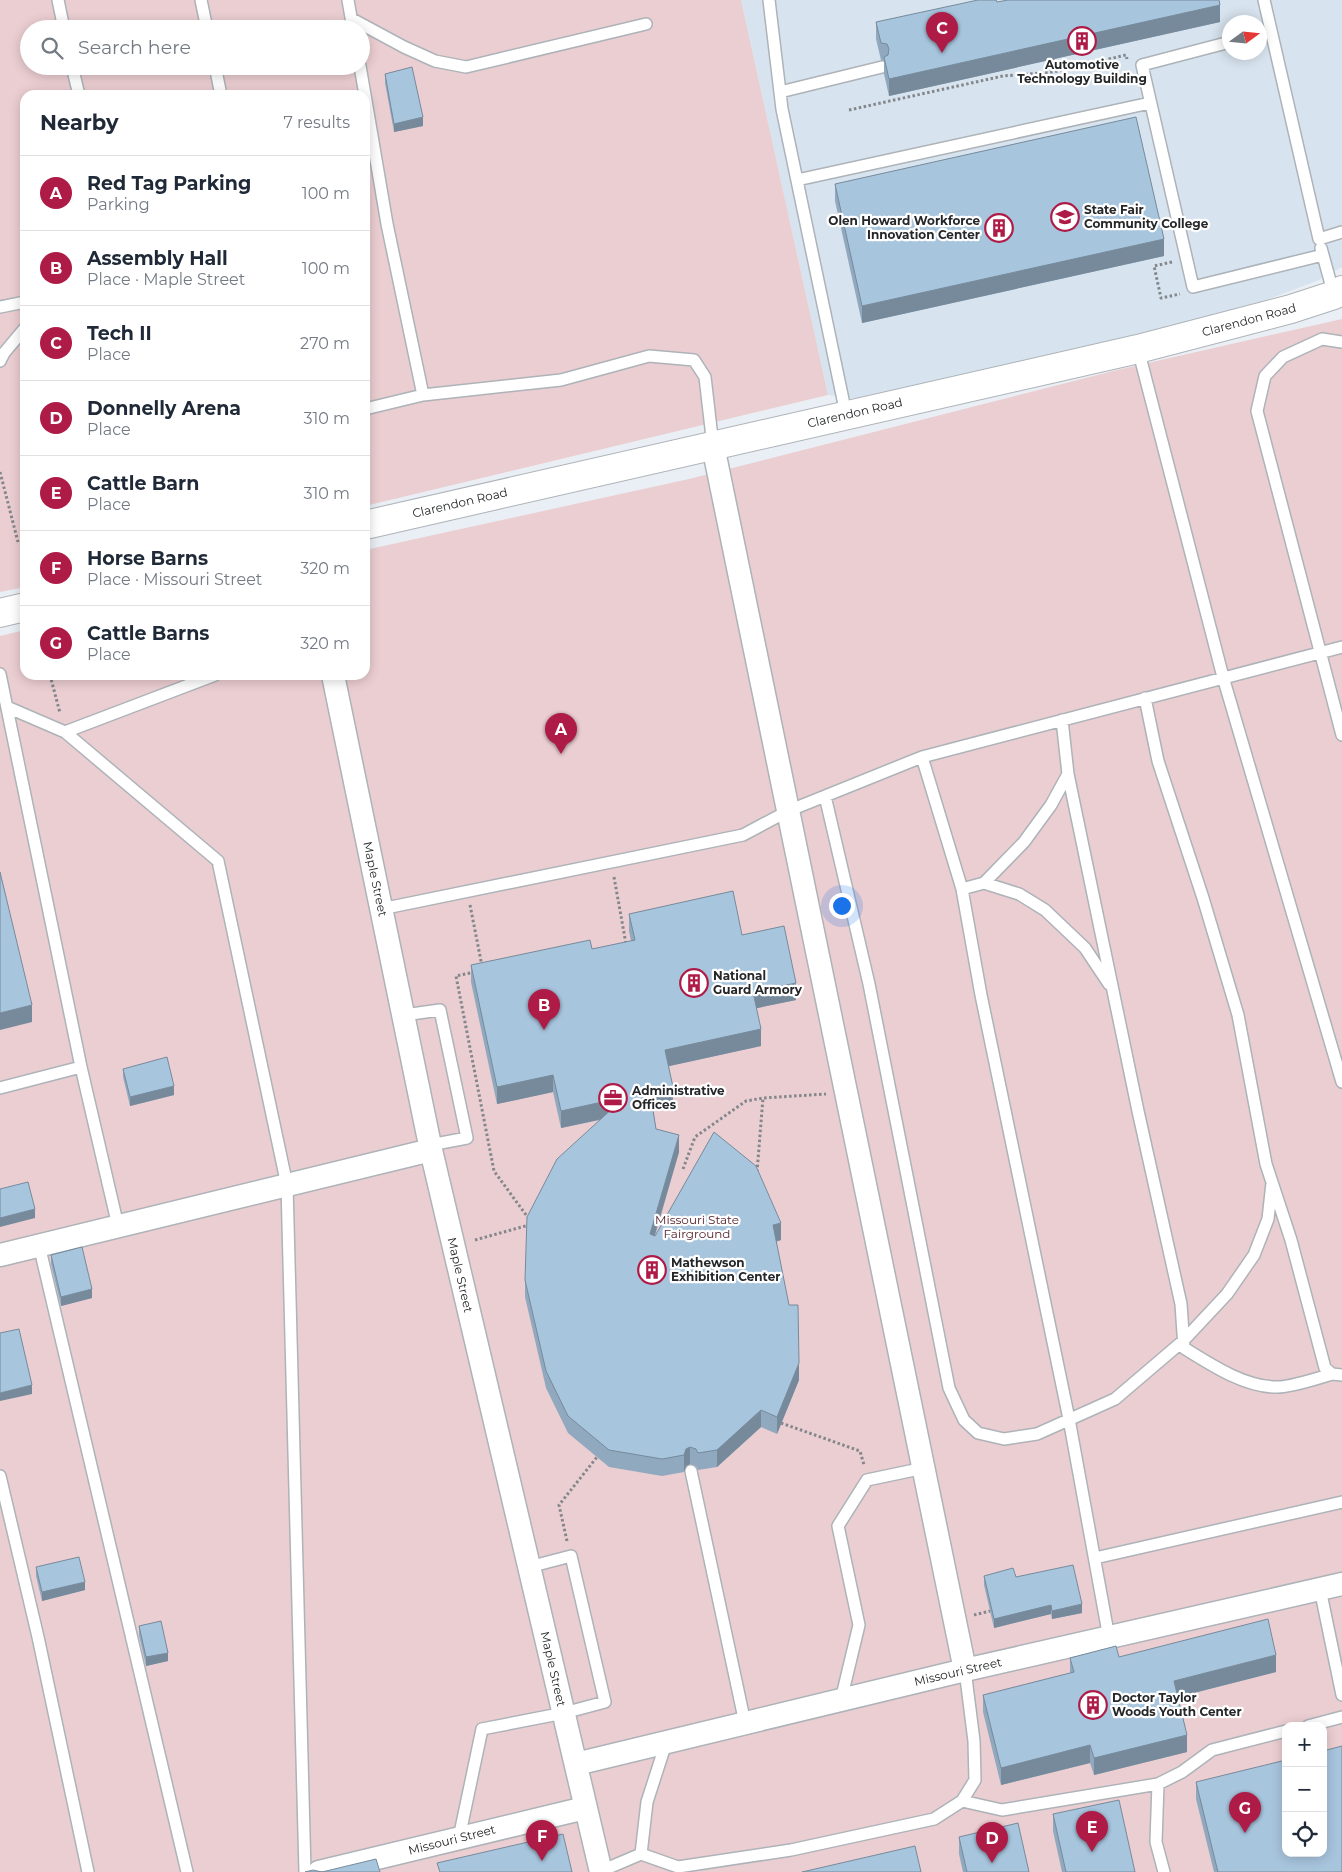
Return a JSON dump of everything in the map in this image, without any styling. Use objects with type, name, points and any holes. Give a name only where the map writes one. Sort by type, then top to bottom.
[{"type":"street","name":"Clarendon Road","points":[[370,524],[1138,349],[1292,309],[1338,293]]},
{"type":"street","points":[[714,446],[965,1670]]},
{"type":"street","points":[[0,613],[20,608]]},
{"type":"street","name":"Maple Street","points":[[334,680],[430,1148],[601,1872]]},
{"type":"street","points":[[0,1255],[430,1148]]},
{"type":"street","name":"Missouri Street","points":[[576,1764],[965,1670],[1342,1584]]},
{"type":"street","name":"Missouri Street","points":[[319,1872],[585,1808]]},
{"type":"lane","points":[[58,0],[62,20]]},
{"type":"lane","points":[[201,0],[205,20]]},
{"type":"lane","points":[[348,0],[351,20]]},
{"type":"lane","points":[[769,0],[780,92],[796,180],[846,414]]},
{"type":"lane","points":[[1264,0],[1319,239],[1338,293]]},
{"type":"lane","points":[[370,32],[435,61],[466,67],[646,24]]},
{"type":"lane","points":[[1267,32],[1271,31]]},
{"type":"lane","points":[[1222,44],[1142,65],[1193,287],[1323,254]]},
{"type":"lane","points":[[780,92],[882,67]]},
{"type":"lane","points":[[74,75],[77,90]]},
{"type":"lane","points":[[217,75],[220,90]]},
{"type":"lane","points":[[362,75],[364,90]]},
{"type":"lane","points":[[796,180],[1150,103]]},
{"type":"lane","points":[[370,123],[422,395]]},
{"type":"lane","points":[[1319,239],[1342,232]]},
{"type":"lane","points":[[0,307],[20,303]]},
{"type":"lane","points":[[0,361],[20,334]]},
{"type":"lane","points":[[1342,342],[1322,338],[1283,356],[1265,376],[1257,412],[1342,735]]},
{"type":"lane","points":[[1138,349],[1223,677],[1342,1082]]},
{"type":"lane","points":[[370,408],[422,395],[561,380],[649,356],[694,360],[705,377],[714,446]]},
{"type":"lane","points":[[381,909],[743,835],[788,811],[922,757],[1342,647]]},
{"type":"lane","points":[[0,674],[81,1067],[118,1226]]},
{"type":"lane","points":[[65,732],[202,680]]},
{"type":"lane","points":[[1145,698],[1158,761],[1203,898],[1238,1016],[1266,1164],[1291,1240],[1325,1368],[1337,1374]]},
{"type":"lane","points":[[6,707],[65,732],[218,861],[287,1185],[305,1872]]},
{"type":"lane","points":[[1062,720],[1068,774],[1181,1304],[1184,1348],[1212,1366],[1241,1380],[1276,1388],[1337,1374]]},
{"type":"lane","points":[[922,757],[962,889],[981,995],[1069,1419],[1108,1638]]},
{"type":"lane","points":[[962,889],[984,883],[1024,842],[1051,805],[1068,774]]},
{"type":"lane","points":[[825,796],[869,984],[949,1388],[964,1420],[978,1433],[1004,1439],[1037,1434],[1115,1399],[1183,1341],[1227,1294],[1254,1255],[1268,1219],[1272,1183]]},
{"type":"lane","points":[[984,883],[1019,894],[1045,910],[1085,948],[1114,991]]},
{"type":"lane","points":[[404,1015],[440,1010],[467,1138],[430,1148]]},
{"type":"lane","points":[[0,1088],[81,1067]]},
{"type":"lane","points":[[39,1245],[187,1872]]},
{"type":"lane","points":[[841,1700],[859,1625],[838,1526],[867,1480],[924,1468]]},
{"type":"lane","points":[[691,1471],[745,1723]]},
{"type":"lane","points":[[0,1476],[38,1637],[88,1872]]},
{"type":"lane","points":[[1095,1558],[1342,1502]]},
{"type":"lane","points":[[459,1838],[482,1729],[564,1713],[605,1702],[571,1556],[529,1567]]},
{"type":"lane","points":[[1320,1589],[1342,1695]]},
{"type":"lane","points":[[601,1872],[641,1854],[678,1867],[791,1850],[934,1819],[962,1801],[975,1780],[974,1742],[965,1670]]},
{"type":"lane","points":[[1323,1722],[1342,1717]]},
{"type":"lane","points":[[962,1801],[1002,1810],[1158,1784],[1182,1772],[1212,1750],[1282,1732]]},
{"type":"lane","points":[[641,1854],[647,1802],[666,1742]]},
{"type":"lane","points":[[1158,1784],[1156,1842],[1164,1872]]},
{"type":"path","points":[[1053,59],[1056,72]]},
{"type":"path","points":[[849,110],[1003,76],[1025,74]]},
{"type":"path","points":[[0,472],[18,542]]},
{"type":"path","points":[[51,680],[65,732]]},
{"type":"path","points":[[611,861],[627,948]]},
{"type":"path","points":[[453,1245],[532,1224],[494,1171],[456,976],[483,970],[468,890]]},
{"type":"path","points":[[683,1169],[695,1137],[746,1101],[763,1098],[846,1093]]},
{"type":"path","points":[[756,1174],[763,1098]]},
{"type":"path","points":[[781,1423],[860,1451],[867,1480]]},
{"type":"path","points":[[571,1556],[559,1505],[597,1457]]},
{"type":"shaded area","name":"State Fair Community College","points":[[741,0],[1342,0],[1342,267],[1319,280],[1237,311],[861,399],[828,395]]},
{"type":"green space","points":[[0,0],[741,0],[828,395],[370,505],[370,90],[20,90],[20,588],[0,592]]},
{"type":"green space","name":"Missouri State Fairground","points":[[1342,319],[1342,1872],[0,1872],[0,636],[20,631],[20,680],[370,680],[370,549],[689,479],[1117,370]]},
{"type":"building","points":[[978,0],[996,0],[997,2],[1008,0],[1219,0],[1220,5],[889,79],[884,57],[888,55],[889,49],[887,44],[881,43],[876,22]]},
{"type":"building","points":[[412,67],[423,117],[394,124],[385,74]]},
{"type":"building","name":"Olen Howard Workforce Innovation Center","points":[[1136,117],[1164,239],[862,306],[835,184]]},
{"type":"building","points":[[0,872],[32,1005],[0,1013]]},
{"type":"building","points":[[733,891],[742,935],[784,926],[796,983],[753,992],[761,1029],[665,1050],[673,1087],[650,1092],[656,1129],[679,1135],[650,1234],[655,1236],[714,1132],[756,1166],[781,1223],[773,1225],[789,1305],[798,1305],[799,1363],[777,1417],[761,1410],[717,1450],[698,1453],[696,1449],[690,1447],[686,1449],[684,1455],[662,1459],[609,1450],[568,1416],[546,1371],[525,1280],[527,1217],[557,1159],[625,1097],[561,1111],[553,1075],[497,1087],[471,965],[590,940],[592,949],[635,940],[629,914]]},
{"type":"building","points":[[167,1057],[174,1086],[130,1097],[123,1069]]},
{"type":"building","points":[[28,1182],[35,1209],[0,1218],[0,1189]]},
{"type":"building","points":[[82,1247],[92,1289],[61,1297],[51,1255]]},
{"type":"building","points":[[19,1329],[32,1385],[0,1393],[0,1333]]},
{"type":"building","points":[[79,1557],[85,1582],[42,1592],[36,1567]]},
{"type":"building","points":[[1073,1565],[1082,1604],[1052,1611],[1051,1605],[994,1619],[984,1576],[1013,1568],[1016,1577]]},
{"type":"building","name":"Doctor Taylor Woods Youth Center","points":[[1268,1619],[1276,1655],[1174,1681],[1187,1735],[1094,1758],[1090,1745],[1001,1768],[983,1695],[1074,1672],[1070,1658],[1116,1646],[1119,1657]]},
{"type":"building","points":[[161,1621],[168,1653],[146,1657],[139,1626]]},
{"type":"building","points":[[1342,1746],[1342,1872],[1218,1872],[1196,1782],[1282,1761],[1282,1857],[1327,1857],[1327,1750]]},
{"type":"building","points":[[1119,1800],[1135,1872],[1066,1872],[1053,1814]]},
{"type":"building","points":[[1018,1823],[1029,1872],[967,1872],[959,1837]]},
{"type":"building","points":[[563,1834],[572,1872],[440,1872],[437,1863]]},
{"type":"building","points":[[915,1846],[921,1872],[802,1872]]},
{"type":"building","points":[[376,1859],[380,1872],[322,1872]]},
{"type":"building","points":[[313,1870],[322,1872],[305,1872]]},
{"type":"place","name":"Automotive Technology Building","points":[[1082,41]]},
{"type":"place","name":"Tech II","points":[[942,53]]},
{"type":"place","name":"State Fair Community College","points":[[1065,217]]},
{"type":"place","name":"Olen Howard Workforce Innovation Center","points":[[999,228]]},
{"type":"place","name":"Red Tag Parking","points":[[561,754]]},
{"type":"place","name":"National Guard Armory","points":[[694,983]]},
{"type":"place","name":"Assembly Hall","points":[[544,1030]]},
{"type":"place","name":"Administrative Offices","points":[[613,1098]]},
{"type":"place","name":"Mathewson Exhibition Center","points":[[652,1270]]},
{"type":"place","name":"Doctor Taylor Woods Youth Center","points":[[1093,1705]]},
{"type":"place","name":"Cattle Barns","points":[[1245,1833]]},
{"type":"place","name":"Cattle Barn","points":[[1092,1852]]},
{"type":"place","name":"Horse Barns","points":[[542,1861]]},
{"type":"place","name":"Donnelly Arena","points":[[992,1863]]}]
